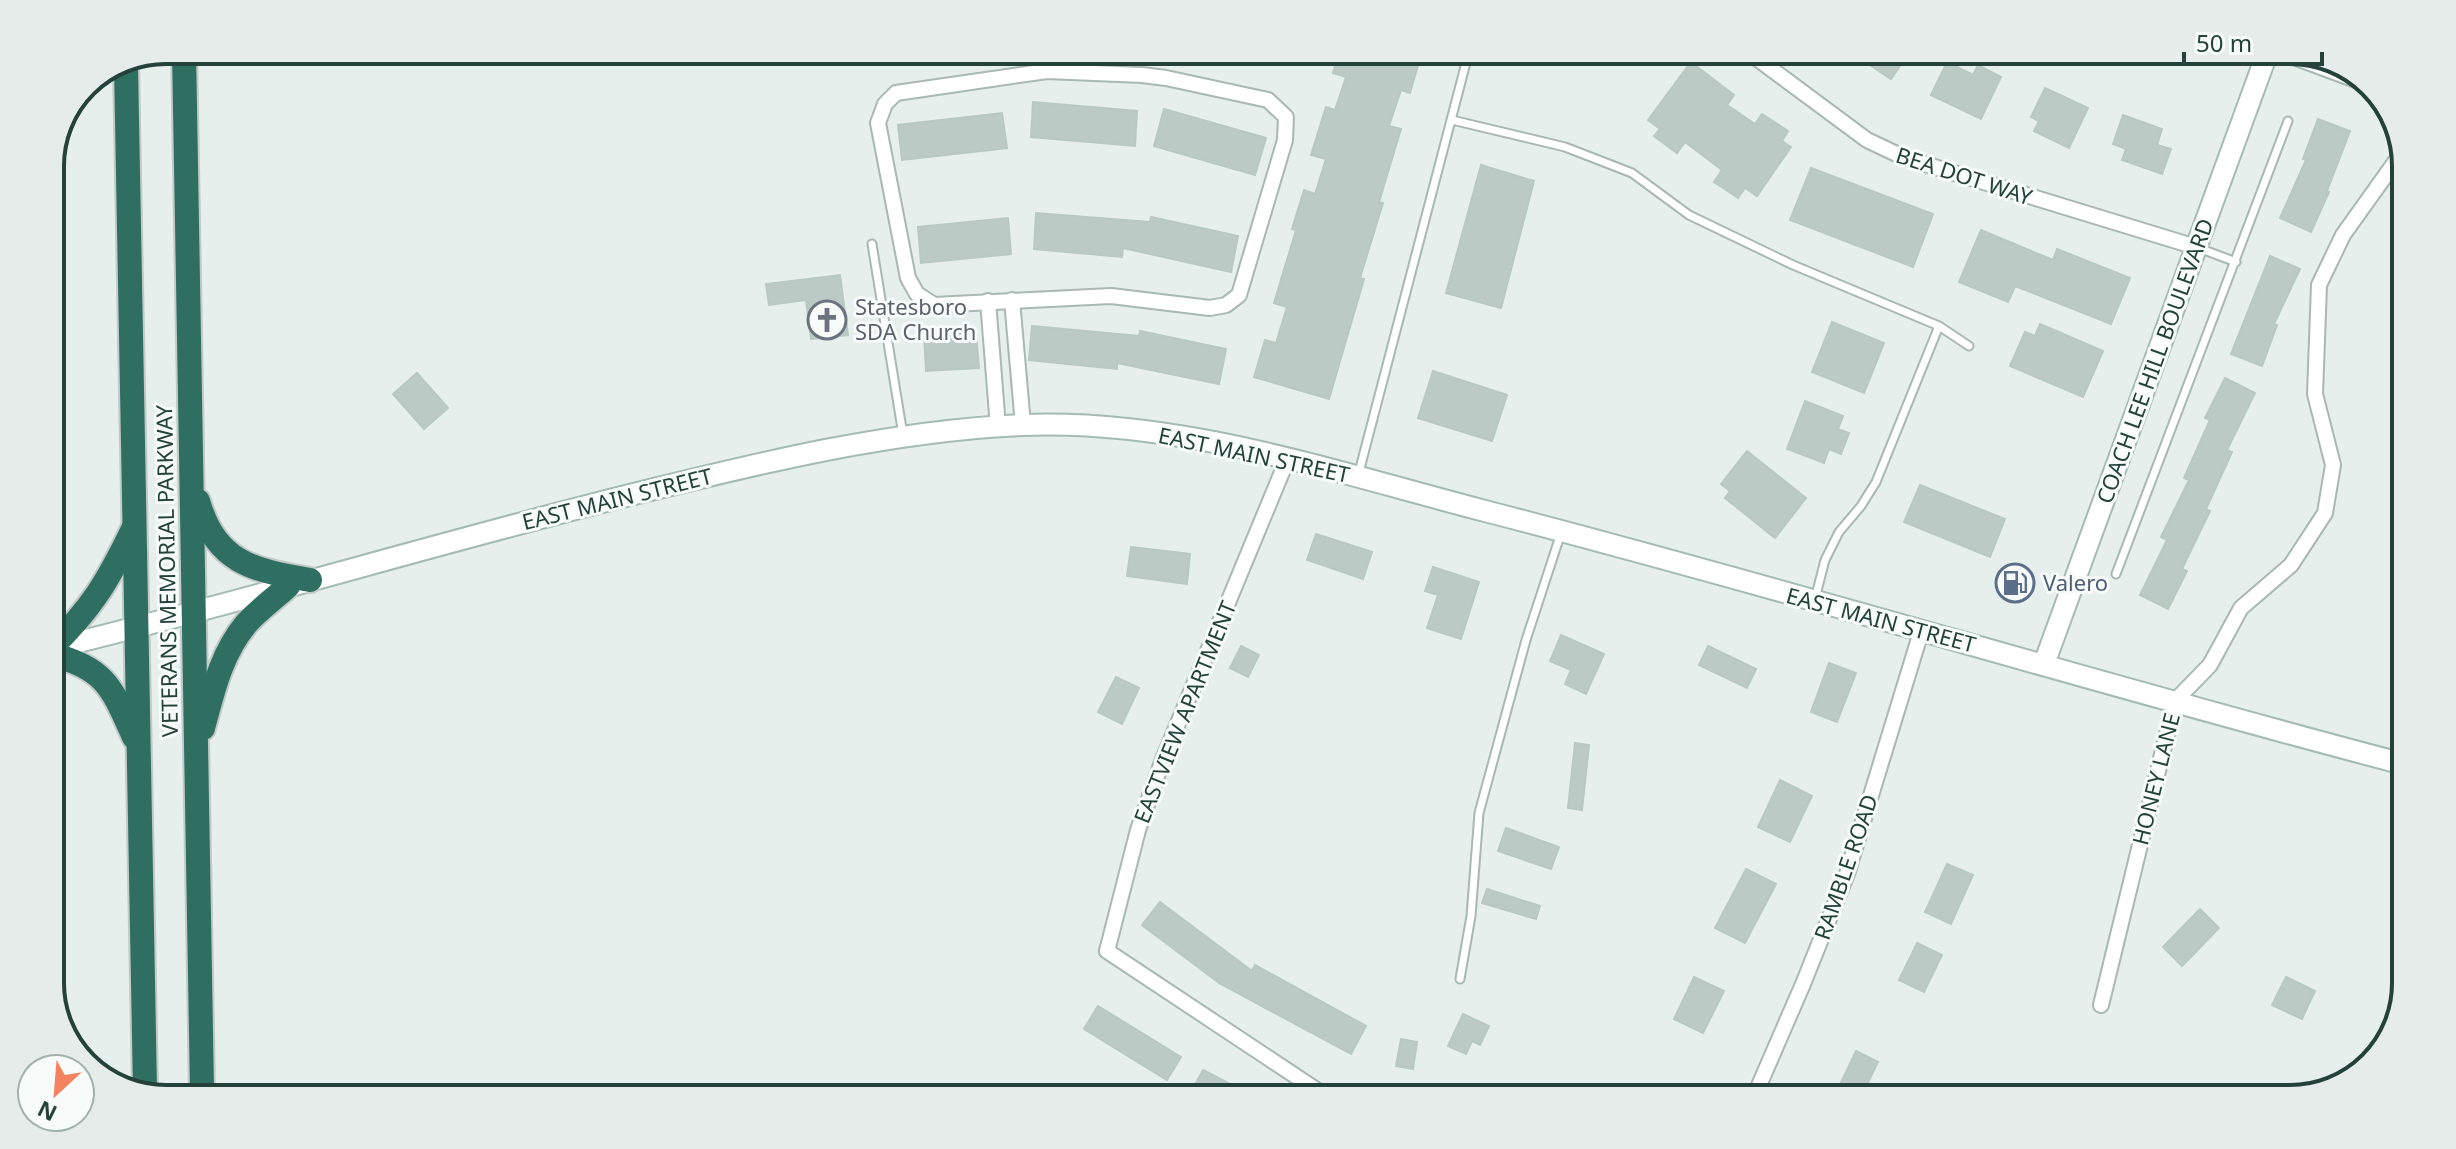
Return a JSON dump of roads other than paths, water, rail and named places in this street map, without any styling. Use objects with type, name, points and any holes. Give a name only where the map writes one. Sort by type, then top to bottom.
[{"type":"highway","name":"VETERANS MEMORIAL PARKWAY","points":[[184,64],[202,1085]]},
{"type":"highway","name":"VETERANS MEMORIAL PARKWAY","points":[[126,72],[145,1083]]},
{"type":"highway","points":[[191,477],[204,521],[226,553],[265,572],[299,583]]},
{"type":"highway","points":[[64,635],[97,598],[113,572],[135,523]]},
{"type":"highway","points":[[196,753],[217,676],[231,644],[248,622],[299,583]]},
{"type":"highway","points":[[64,656],[97,673],[113,690],[139,747]]},
{"type":"main road","name":"COACH LEE HILL BOULEVARD","points":[[2044,664],[2263,64]]},
{"type":"main road","name":"EAST MAIN STREET","points":[[64,647],[574,509],[796,454],[904,437],[998,427],[1083,426],[1211,442],[1358,478],[1562,531],[2392,761]]},
{"type":"street","points":[[1045,64],[1047,71]]},
{"type":"street","name":"BEA DOT WAY","points":[[1764,64],[1867,140],[1905,158],[2196,247]]},
{"type":"street","points":[[1047,71],[1142,75],[1268,100],[1286,117],[1285,140],[1239,295],[1226,305],[1210,308],[1111,296],[1012,300],[934,305],[917,294],[908,278],[878,123],[885,104],[896,93],[1047,71]]},
{"type":"street","name":"HONEY LANE","points":[[2101,1005],[2175,701],[2210,665],[2241,608],[2291,565],[2325,513],[2333,465],[2315,394],[2319,285],[2343,235],[2392,166]]},
{"type":"street","points":[[1012,300],[1023,425]]},
{"type":"street","points":[[988,301],[998,427]]},
{"type":"street","name":"EASTVIEW APARTMENT","points":[[1287,460],[1162,762],[1138,830],[1107,951],[1309,1085]]},
{"type":"street","name":"RAMBLE ROAD","points":[[1759,1085],[1847,874],[1921,632]]},
{"type":"lane","points":[[1358,478],[1466,64]]},
{"type":"lane","points":[[1452,120],[1565,147],[1632,173],[1689,215],[1793,265],[1939,326],[1969,346]]},
{"type":"lane","points":[[2116,574],[2288,121]]},
{"type":"lane","points":[[872,244],[904,437]]},
{"type":"lane","points":[[2196,247],[2236,262]]},
{"type":"lane","points":[[1814,601],[1825,560],[1839,532],[1876,482],[1939,326]]},
{"type":"lane","points":[[1460,979],[1471,916],[1479,813],[1526,640],[1562,531]]},
{"type":"place","name":"Statesboro SDA Church","points":[[827,320]]},
{"type":"place","name":"Valero","points":[[2015,583]]}]
